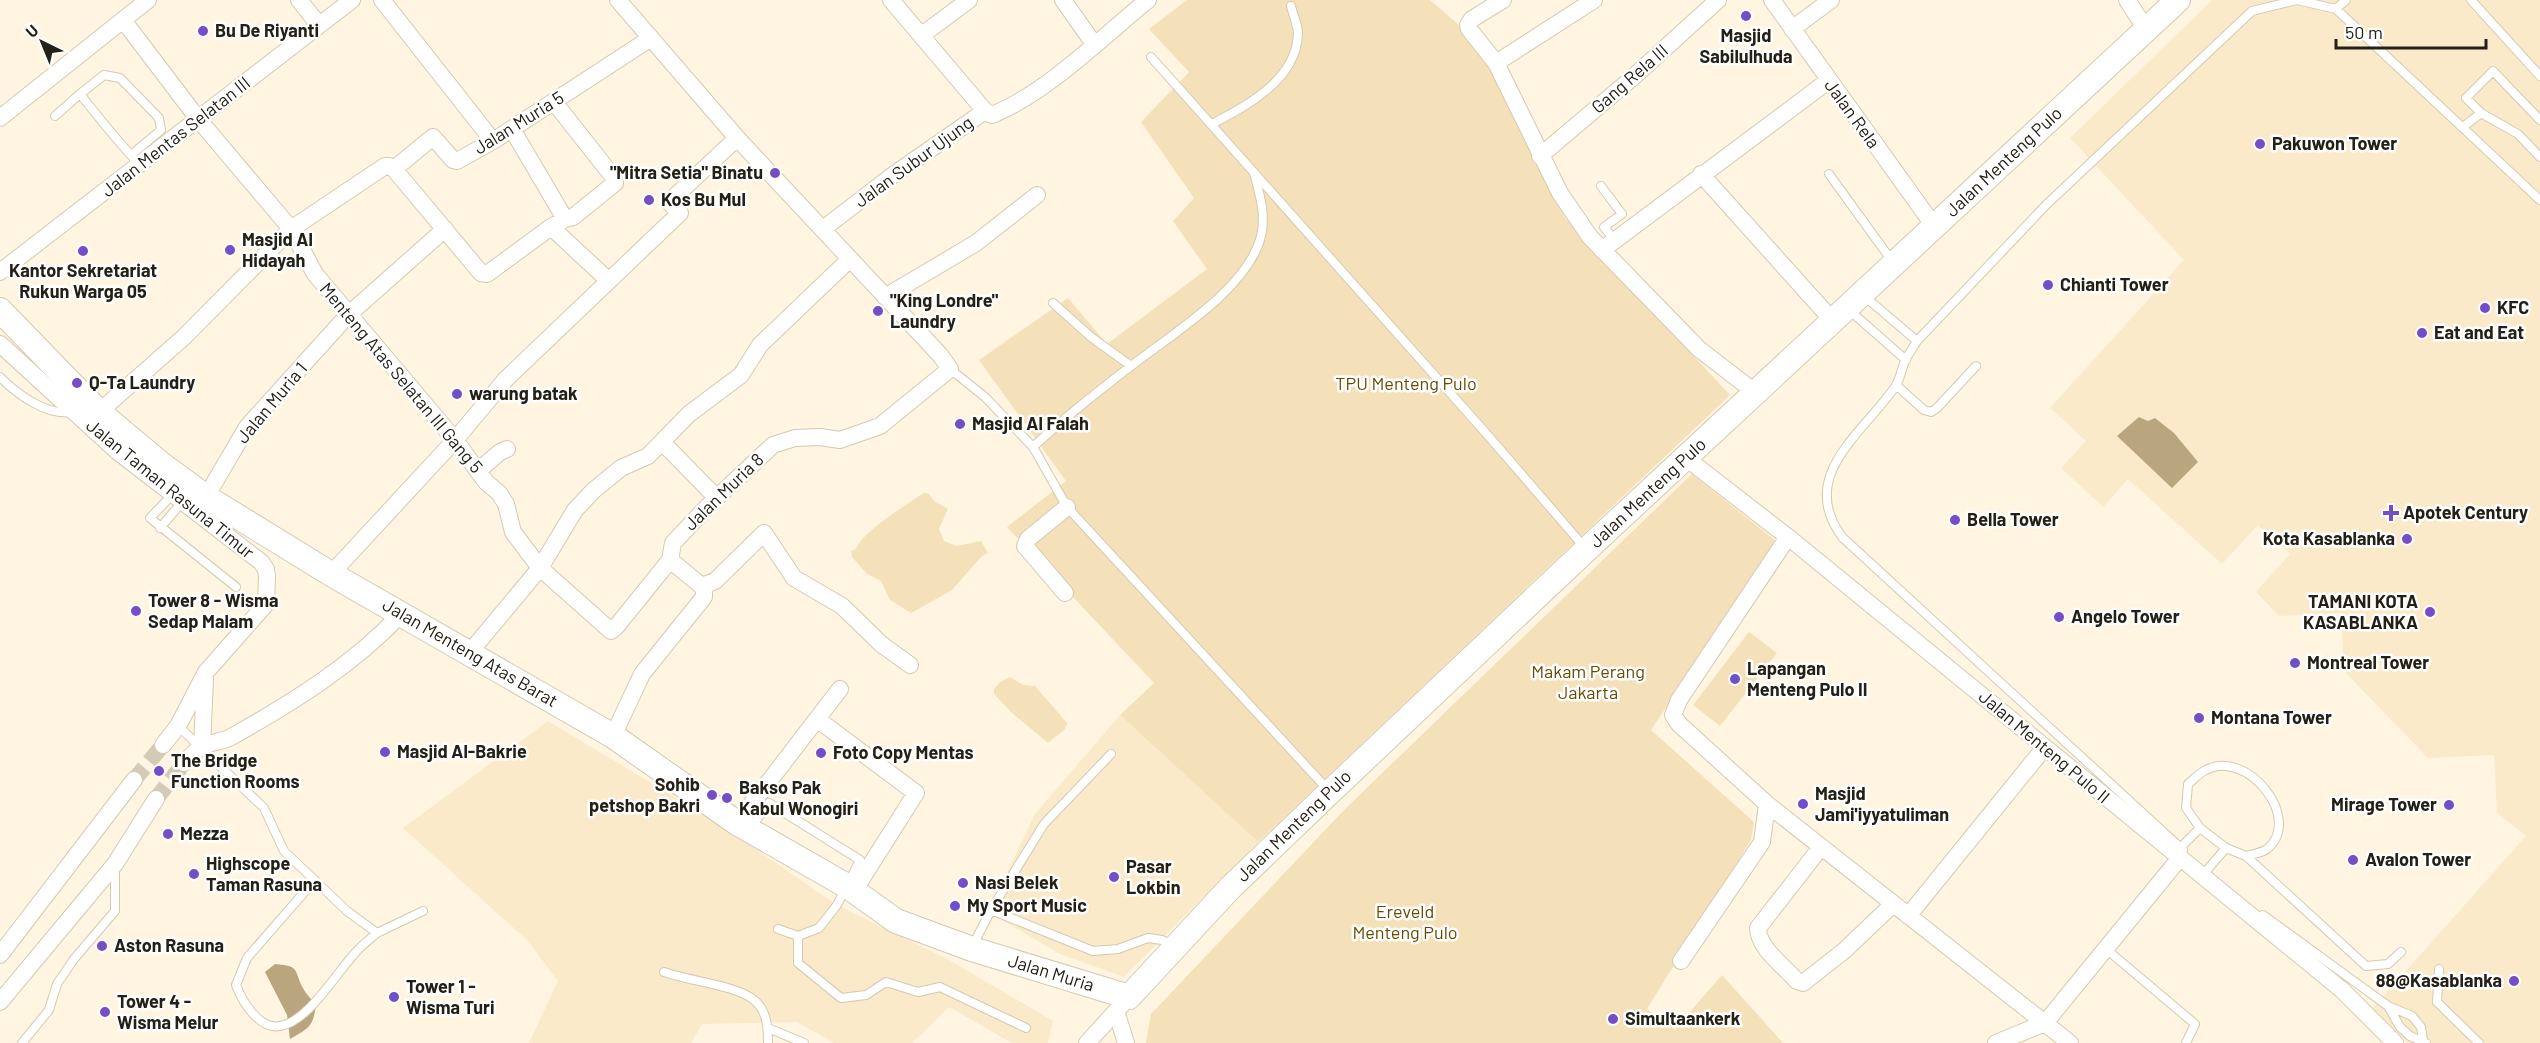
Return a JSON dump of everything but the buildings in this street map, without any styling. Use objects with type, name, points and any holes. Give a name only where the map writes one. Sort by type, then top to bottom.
[{"type":"street","points":[[0,118],[148,0]]},
{"type":"street","points":[[299,0],[319,26]]},
{"type":"street","name":"Jalan Mentas Selatan III","points":[[0,272],[136,160],[200,120],[352,0]]},
{"type":"street","points":[[382,0],[493,141]]},
{"type":"street","points":[[618,0],[737,138],[824,229],[940,355],[950,369]]},
{"type":"street","points":[[891,0],[985,111]]},
{"type":"street","points":[[922,35],[969,0]]},
{"type":"street","points":[[1063,0],[1094,44]]},
{"type":"street","name":"Jalan Subur Ujung","points":[[824,229],[889,178],[985,111],[992,115],[1011,107],[1043,86],[1148,0]]},
{"type":"street","points":[[1503,0],[1472,19],[1468,25],[1496,63],[1540,156],[1577,220],[1608,245],[1699,349],[1756,393]]},
{"type":"street","name":"Gang Rela III","points":[[1540,156],[1631,79],[1718,0]]},
{"type":"street","name":"Jalan Rela","points":[[1772,0],[1934,226]]},
{"type":"street","points":[[1792,29],[1831,0]]},
{"type":"street","points":[[2127,0],[2146,29]]},
{"type":"street","name":"Jalan Menteng Pulo","points":[[1123,1004],[1230,888],[1330,792],[1586,550],[2178,0]]},
{"type":"street","points":[[1496,63],[1590,1]]},
{"type":"street","name":"Menteng Atas Selatan III Gang 5","points":[[123,20],[200,120],[291,229],[315,274],[506,504],[513,532],[540,568],[611,630],[616,627],[670,560]]},
{"type":"street","name":"Jalan Muria 5","points":[[394,169],[433,138],[453,160],[457,161],[512,129],[651,38]]},
{"type":"street","points":[[1608,245],[1828,81]]},
{"type":"street","points":[[99,412],[177,344],[291,229],[379,169],[389,166],[394,169],[481,273],[487,274],[558,223],[573,217],[615,183],[614,178],[554,102]]},
{"type":"street","points":[[512,129],[558,223],[608,280]]},
{"type":"street","points":[[331,574],[455,440],[506,379],[680,213],[669,202],[737,138]]},
{"type":"street","points":[[1701,174],[1847,308]]},
{"type":"street","points":[[885,297],[976,243],[1037,195]]},
{"type":"street","points":[[348,315],[445,229]]},
{"type":"street","points":[[470,652],[540,568],[575,510],[594,490],[621,468],[648,456],[689,414],[741,375],[760,345],[850,259]]},
{"type":"street","name":"Jalan Menteng Atas Barat","points":[[0,310],[99,412],[161,464],[187,497],[331,574],[613,736],[743,827],[850,888],[896,921],[972,949]]},
{"type":"street","name":"Jalan Muria 1","points":[[187,497],[348,315]]},
{"type":"street","name":"Jalan Taman Rasuna Timur","points":[[0,344],[118,452],[187,497],[261,562],[266,569],[266,604],[206,672]]},
{"type":"street","name":"Jalan Muria 8","points":[[670,560],[673,543],[773,446],[795,438],[820,437],[840,440],[880,426],[950,369]]},
{"type":"street","points":[[663,443],[717,498]]},
{"type":"street","points":[[478,471],[500,452],[507,449]]},
{"type":"street","name":"Jalan Menteng Pulo II","points":[[1686,458],[1788,537],[2045,747],[2180,853],[2342,990],[2395,1043]]},
{"type":"street","points":[[1065,593],[1025,546],[1028,539],[1067,507]]},
{"type":"street","points":[[702,586],[715,581],[764,533],[794,578],[842,606],[881,644],[910,664]]},
{"type":"street","points":[[1788,537],[1679,700],[1673,715],[1679,724],[1767,804],[2070,1043]]},
{"type":"street","points":[[613,736],[642,674],[704,597],[704,588],[670,560]]},
{"type":"street","points":[[184,763],[202,747],[229,739],[279,710],[338,670],[378,639],[401,614]]},
{"type":"street","points":[[163,745],[178,726],[206,672]]},
{"type":"street","points":[[202,747],[206,672]]},
{"type":"street","points":[[743,827],[840,689]]},
{"type":"street","points":[[817,719],[916,794],[850,888]]},
{"type":"street","points":[[1908,915],[2045,747]]},
{"type":"street","points":[[0,955],[132,783],[155,801],[115,864],[0,1002]]},
{"type":"street","points":[[1681,961],[1762,842],[1767,804]]},
{"type":"street","points":[[1821,847],[1758,928],[1758,937],[1763,944],[1797,981],[1803,983],[1818,972],[1893,904]]},
{"type":"street","points":[[1996,1043],[2044,1023],[2106,949],[2180,853]]},
{"type":"street","name":"Jalan Muria","points":[[972,949],[1123,1004]]},
{"type":"street","points":[[1087,1043],[1123,1004]]},
{"type":"street","points":[[1123,1004],[1126,1043]]},
{"type":"lane","points":[[2425,1042],[2421,1027],[2412,1016],[2388,1006],[2248,905],[2207,870],[2180,853],[1843,538],[1833,525],[1826,503],[1827,483],[1838,456],[1896,385],[1917,341],[2046,205],[2252,11],[2297,0],[2336,9],[2540,200]]},
{"type":"lane","points":[[2336,9],[2346,0]]},
{"type":"lane","points":[[2471,0],[2540,76]]},
{"type":"lane","points":[[1212,124],[1244,108],[1284,72],[1294,50],[1298,32],[1291,6]]},
{"type":"lane","points":[[1151,57],[1586,550]]},
{"type":"lane","points":[[2540,120],[2493,71],[2466,98],[2481,113],[2518,134],[2540,157]]},
{"type":"lane","points":[[55,116],[80,94],[104,75],[116,75],[159,118],[161,130],[136,160],[80,94]]},
{"type":"lane","points":[[2463,126],[2481,113]]},
{"type":"lane","points":[[1033,447],[1058,423],[1192,319],[1240,276],[1260,240],[1263,209],[1253,170]]},
{"type":"lane","points":[[1829,174],[1894,264]]},
{"type":"lane","points":[[1600,186],[1622,214],[1604,227],[1608,245]]},
{"type":"lane","points":[[1053,303],[1091,337],[1131,366]]},
{"type":"lane","points":[[1847,308],[1917,341]]},
{"type":"lane","points":[[1847,308],[1906,360]]},
{"type":"lane","points":[[1896,385],[1924,410],[1930,412],[1938,408],[1976,366]]},
{"type":"lane","points":[[950,369],[984,397],[1033,447],[1067,507],[1330,792]]},
{"type":"lane","points":[[0,377],[43,408],[60,414],[74,411]]},
{"type":"lane","points":[[187,497],[150,518],[236,587]]},
{"type":"lane","points":[[160,528],[187,497]]},
{"type":"lane","points":[[178,726],[264,808],[284,851],[347,911],[377,933]]},
{"type":"lane","points":[[972,949],[991,910],[1044,824],[1111,754]]},
{"type":"lane","points":[[2246,856],[2267,849],[2279,832],[2278,814],[2270,796],[2258,779],[2240,769],[2220,766],[2206,769],[2188,784],[2186,808],[2200,828],[2226,848],[2246,856],[2366,966],[2388,964],[2401,952]]},
{"type":"lane","points":[[743,827],[769,803],[860,860],[850,888],[819,928],[798,936],[778,928]]},
{"type":"lane","points":[[2180,853],[2200,828]]},
{"type":"lane","points":[[2207,870],[2226,848]]},
{"type":"lane","points":[[22,1043],[49,1010],[57,984],[74,959],[115,911],[115,864]]},
{"type":"lane","points":[[315,880],[247,958],[236,985],[243,1003],[266,1024],[280,1026],[299,1018],[357,950],[377,933],[423,911]]},
{"type":"lane","points":[[991,910],[1093,951],[1118,949],[1148,938],[1162,940],[1176,946]]},
{"type":"lane","points":[[798,936],[798,963],[841,998],[866,995],[886,982],[918,992],[940,987],[1026,1028]]},
{"type":"lane","points":[[2106,949],[2195,1024],[2186,1043]]},
{"type":"lane","points":[[2439,969],[2437,1002],[2479,1043]]},
{"type":"lane","points":[[664,972],[695,982],[730,989],[753,999],[765,1015],[768,1036],[804,1043]]},
{"type":"lane","points":[[2388,1006],[2405,1032],[2425,1042]]},
{"type":"shaded area","name":"Kota Kasablanka","points":[[2212,0],[2540,0],[2540,1043],[2408,1043],[2373,1008],[2526,836],[2497,813],[2494,755],[2428,758],[2344,671],[2341,613],[2279,616],[2256,592],[2290,554],[2258,525],[2222,564],[2128,479],[2103,507],[2061,468],[2086,441],[2050,408],[2184,260],[2070,138]]},
{"type":"shaded area","points":[[2139,417],[2148,421],[2155,418],[2174,433],[2198,462],[2172,488],[2117,436]]},
{"type":"shaded area","name":"Pasar Lokbin","points":[[1120,715],[1258,842],[1124,977],[1060,954],[988,912],[1035,814]]},
{"type":"shaded area","points":[[548,721],[713,820],[837,905],[949,960],[1053,1021],[1048,1043],[1012,1043],[949,1007],[912,1043],[834,1043],[797,1022],[702,1024],[691,1043],[529,1043],[558,981],[527,940],[403,828]]},
{"type":"shaded area","points":[[275,964],[289,966],[296,971],[304,990],[316,1005],[309,1026],[290,1039],[287,1015],[265,972]]},
{"type":"green space","name":"TPU Menteng Pulo","points":[[1187,0],[1430,0],[1491,53],[1565,218],[1730,395],[1258,842],[1120,715],[1154,683],[1007,527],[1066,481],[979,360],[1068,298],[1107,344],[1207,269],[1173,221],[1194,198],[1141,122],[1189,72],[1149,29]]},
{"type":"green space","points":[[1692,474],[1776,541],[1651,730],[1754,822],[1751,840],[1647,1009],[1675,1029],[1722,975],[1783,1043],[1146,1043],[1151,1014],[1346,808]]},
{"type":"green space","points":[[924,493],[929,494],[934,501],[948,509],[939,529],[944,541],[956,546],[981,541],[988,553],[981,557],[952,590],[911,613],[890,600],[881,581],[866,573],[852,557],[851,551],[856,549],[876,527]]},
{"type":"green space","name":"Lapangan Menteng Pulo II","points":[[1749,632],[1777,653],[1720,726],[1693,705]]},
{"type":"green space","points":[[1010,677],[1023,685],[1035,686],[1067,723],[1065,729],[1048,743],[1012,713],[994,694],[994,689],[1000,682]]},
{"type":"tunnel","points":[[134,780],[163,745]]},
{"type":"tunnel","points":[[156,799],[184,763]]},
{"type":"place","name":"Masjid Sabilulhuda","points":[[1746,16]]},
{"type":"place","name":"Bu De Riyanti","points":[[203,31]]},
{"type":"place","name":"Pakuwon Tower","points":[[2260,144]]},
{"type":"place","name":"\"Mitra Setia\" Binatu","points":[[775,173]]},
{"type":"place","name":"Kos Bu Mul","points":[[649,200]]},
{"type":"place","name":"Masjid Al Hidayah","points":[[230,250]]},
{"type":"place","name":"Kantor Sekretariat Rukun Warga 05","points":[[83,251]]},
{"type":"place","name":"Chianti Tower","points":[[2048,285]]},
{"type":"place","name":"KFC","points":[[2485,308]]},
{"type":"place","name":"\"King Londre\" Laundry","points":[[878,311]]},
{"type":"place","name":"Eat and Eat","points":[[2422,333]]},
{"type":"place","name":"Q-Ta Laundry","points":[[77,383]]},
{"type":"place","name":"warung batak","points":[[457,394]]},
{"type":"place","name":"Masjid Al Falah","points":[[960,424]]},
{"type":"place","name":"Apotek Century","points":[[2391,513]]},
{"type":"place","name":"Bella Tower","points":[[1955,520]]},
{"type":"place","name":"Kota Kasablanka","points":[[2407,539]]},
{"type":"place","name":"Tower 8 - Wisma Sedap Malam","points":[[136,611]]},
{"type":"place","name":"TAMANI KOTA KASABLANKA","points":[[2430,612]]},
{"type":"place","name":"Angelo Tower","points":[[2059,617]]},
{"type":"place","name":"Montreal Tower","points":[[2295,663]]},
{"type":"place","name":"Lapangan Menteng Pulo II","points":[[1735,679]]},
{"type":"place","name":"Montana Tower","points":[[2199,718]]},
{"type":"place","name":"Masjid Al-Bakrie","points":[[385,752]]},
{"type":"place","name":"Foto Copy Mentas","points":[[821,753]]},
{"type":"place","name":"The Bridge Function Rooms","points":[[159,771]]},
{"type":"place","name":"Sohib petshop Bakri","points":[[712,795]]},
{"type":"place","name":"Bakso Pak Kabul Wonogiri","points":[[727,798]]},
{"type":"place","name":"Masjid Jami'iyyatuliman","points":[[1803,804]]},
{"type":"place","name":"Mirage Tower","points":[[2449,805]]},
{"type":"place","name":"Mezza","points":[[168,834]]},
{"type":"place","name":"Avalon Tower","points":[[2353,860]]},
{"type":"place","name":"Highscope Taman Rasuna","points":[[194,874]]},
{"type":"place","name":"Pasar Lokbin","points":[[1114,877]]},
{"type":"place","name":"Nasi Belek","points":[[963,883]]},
{"type":"place","name":"My Sport Music","points":[[955,906]]},
{"type":"place","name":"Aston Rasuna","points":[[102,946]]},
{"type":"place","name":"88@Kasablanka","points":[[2514,981]]},
{"type":"place","name":"Tower 1 - Wisma Turi","points":[[394,997]]},
{"type":"place","name":"Tower 4 - Wisma Melur","points":[[105,1012]]},
{"type":"place","name":"Simultaankerk","points":[[1613,1019]]},
{"type":"park label","name":"Makam Perang Jakarta","points":[[1588,682]]},
{"type":"park label","name":"Ereveld Menteng Pulo","points":[[1405,922]]}]
